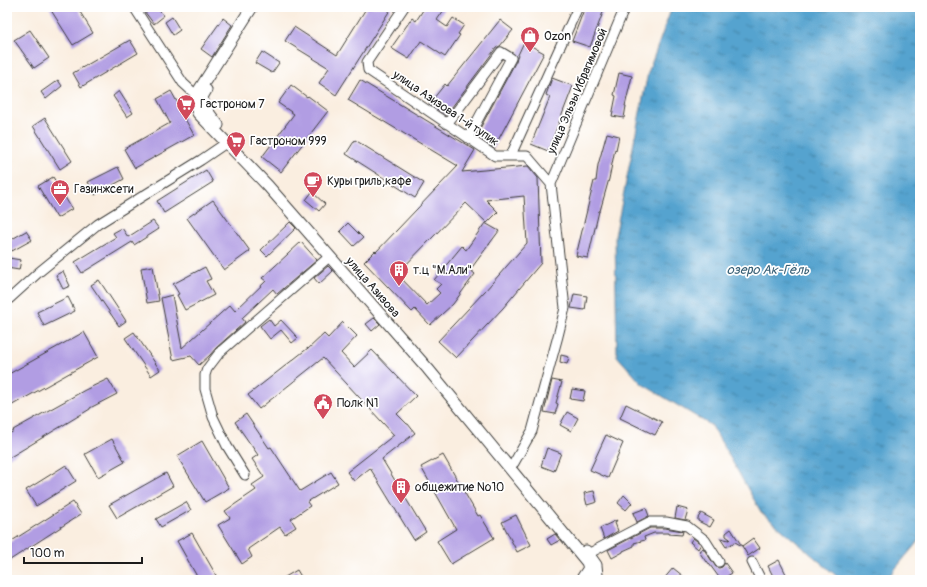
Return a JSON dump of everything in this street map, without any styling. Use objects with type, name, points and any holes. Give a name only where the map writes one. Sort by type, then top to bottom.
[{"type":"main road","points":[[196,95],[252,7]]},
{"type":"main road","name":"улица Азизова","points":[[259,7],[202,97],[203,104],[210,115],[418,348],[514,463],[586,555],[587,562],[595,576],[581,580]]},
{"type":"main road","name":"улица Азизова","points":[[196,95],[195,104],[198,113],[268,186],[312,236],[428,369],[506,463],[586,555]]},
{"type":"street","points":[[134,7],[180,79],[189,90],[196,95]]},
{"type":"street","name":"улица Азизова 1-й тупик","points":[[404,7],[367,62],[368,70],[495,156],[527,156],[551,184]]},
{"type":"street","points":[[511,155],[578,7]]},
{"type":"street","name":"улица Эльзы Ибрагимовой","points":[[551,184],[625,7]]},
{"type":"street","points":[[447,124],[501,52],[511,58],[468,138]]},
{"type":"street","points":[[7,301],[39,272],[98,224],[226,143]]},
{"type":"street","points":[[514,463],[532,430],[565,308],[551,184]]},
{"type":"street","points":[[245,475],[227,446],[213,417],[205,389],[205,375],[207,369],[220,352],[329,257]]},
{"type":"street","points":[[586,555],[649,522],[666,522],[687,526],[705,540],[719,562]]},
{"type":"street","points":[[752,562],[761,580]]},
{"type":"water","name":"озеро Ак-Гёль","points":[[672,7],[920,7],[920,539],[891,574],[875,580],[840,579],[761,512],[712,426],[642,384],[617,356],[615,236],[648,73]]},
{"type":"building","points":[[49,7],[77,7],[93,33],[73,45]]},
{"type":"building","points":[[141,7],[157,7],[164,16],[154,24]]},
{"type":"building","points":[[367,7],[392,7],[336,95],[319,83],[329,68],[285,41],[294,27],[337,55]]},
{"type":"building","points":[[425,7],[446,7],[437,20],[447,27],[453,18],[464,25],[458,34],[460,35],[445,57],[421,41],[409,59],[391,48],[412,18],[416,21]]},
{"type":"building","points":[[585,7],[605,7],[590,47],[572,41]]},
{"type":"building","points":[[172,17],[180,30],[173,35],[165,22]]},
{"type":"building","points":[[223,18],[232,25],[212,57],[201,49]]},
{"type":"building","points":[[500,20],[513,30],[500,46],[496,48],[446,115],[429,104],[445,84],[447,86]]},
{"type":"building","points":[[30,30],[49,58],[34,68],[14,40]]},
{"type":"building","points":[[130,40],[138,53],[81,87],[73,73]]},
{"type":"building","points":[[524,42],[544,53],[494,148],[476,136],[516,61]]},
{"type":"building","points":[[262,52],[279,63],[272,73],[255,63]]},
{"type":"building","points":[[619,73],[632,76],[625,106],[624,118],[612,116],[616,96],[614,95]]},
{"type":"building","points":[[552,78],[573,86],[548,151],[531,144],[550,97],[546,95]]},
{"type":"building","points":[[58,80],[62,86],[46,99],[41,92]]},
{"type":"building","points":[[360,80],[475,150],[462,172],[528,166],[538,178],[541,263],[503,308],[456,358],[438,341],[527,243],[524,196],[486,200],[498,212],[487,223],[466,203],[397,274],[427,305],[440,293],[436,289],[441,284],[434,280],[462,246],[466,250],[485,223],[499,231],[470,270],[475,274],[453,304],[430,325],[415,309],[412,312],[364,262],[375,251],[376,252],[458,166],[348,100]]},
{"type":"building","points":[[291,85],[328,111],[281,172],[262,157],[294,114],[278,103]]},
{"type":"building","points":[[119,91],[133,113],[127,117],[113,96]]},
{"type":"building","points":[[171,91],[194,135],[135,168],[124,149],[170,123],[157,99]]},
{"type":"building","points":[[45,118],[72,161],[60,169],[33,126]]},
{"type":"building","points":[[607,133],[619,136],[609,179],[599,211],[588,258],[576,256],[594,181],[596,181],[598,165]]},
{"type":"building","points":[[355,140],[424,183],[415,198],[346,154]]},
{"type":"building","points":[[118,167],[124,179],[95,195],[88,182]]},
{"type":"building","points":[[206,170],[213,182],[164,213],[157,201]]},
{"type":"building","points":[[53,177],[72,209],[57,218],[38,186]]},
{"type":"building","points":[[312,192],[325,204],[319,211],[306,200]]},
{"type":"building","points":[[213,200],[250,251],[224,270],[187,218]]},
{"type":"building","points":[[153,221],[159,229],[134,245],[132,242],[82,273],[75,262],[116,237],[113,233],[122,228],[128,237]]},
{"type":"building","points":[[290,222],[296,228],[267,256],[261,250]]},
{"type":"building","points":[[348,223],[363,238],[354,246],[340,231]]},
{"type":"building","points":[[26,231],[32,240],[12,251],[7,242]]},
{"type":"building","points":[[301,242],[317,260],[277,294],[273,289],[242,318],[245,322],[199,365],[191,356],[173,360],[161,298],[172,295],[182,348],[230,305],[235,311],[266,281],[262,278]]},
{"type":"building","points":[[9,258],[21,260],[19,270],[7,268]]},
{"type":"building","points":[[153,266],[159,301],[147,303],[141,268]]},
{"type":"building","points":[[328,266],[333,271],[319,284],[314,278]]},
{"type":"building","points":[[205,267],[211,279],[206,281],[214,295],[185,310],[177,295],[179,294],[173,284]]},
{"type":"building","points":[[63,271],[70,286],[63,289],[56,275]]},
{"type":"building","points":[[99,280],[126,321],[119,326],[91,285]]},
{"type":"building","points":[[574,294],[587,296],[585,310],[571,308]]},
{"type":"building","points":[[68,297],[75,311],[44,326],[37,312]]},
{"type":"building","points":[[374,318],[380,324],[372,331],[366,324]]},
{"type":"building","points":[[269,319],[274,326],[281,320],[298,338],[292,343],[281,330],[270,339],[260,326]]},
{"type":"building","points":[[343,322],[357,336],[341,353],[354,367],[372,350],[416,396],[397,414],[415,433],[382,459],[426,532],[414,540],[370,468],[354,481],[347,472],[394,435],[323,358],[259,409],[248,395],[308,349],[324,334],[328,338]]},
{"type":"building","points":[[84,332],[98,357],[7,408],[7,375]]},
{"type":"building","points":[[134,332],[160,370],[151,376],[125,338]]},
{"type":"building","points":[[561,355],[569,357],[567,364],[560,362]]},
{"type":"building","points":[[108,379],[117,394],[90,408],[7,459],[7,435],[14,431],[13,430]]},
{"type":"building","points":[[552,380],[562,382],[556,403],[558,404],[555,414],[544,412]]},
{"type":"building","points":[[572,389],[585,391],[583,401],[570,399]]},
{"type":"building","points":[[626,404],[662,422],[655,435],[620,418]]},
{"type":"building","points":[[567,412],[578,418],[571,431],[560,425]]},
{"type":"building","points":[[246,414],[269,448],[271,447],[300,491],[331,472],[338,483],[307,502],[310,506],[291,519],[296,527],[285,534],[280,527],[248,549],[252,557],[242,564],[218,525],[230,518],[225,511],[256,490],[252,485],[264,477],[252,459],[258,455],[235,422]]},
{"type":"building","points":[[606,435],[623,443],[608,478],[590,470]]},
{"type":"building","points":[[112,439],[125,462],[98,477],[85,454]]},
{"type":"building","points":[[202,441],[229,488],[205,502],[177,456]]},
{"type":"building","points":[[547,448],[561,453],[554,471],[541,466]]},
{"type":"building","points":[[443,455],[478,516],[480,515],[494,538],[451,564],[437,541],[456,529],[421,467]]},
{"type":"building","points":[[66,465],[76,481],[36,506],[26,490]]},
{"type":"building","points":[[166,473],[173,486],[117,518],[109,505]]},
{"type":"building","points":[[594,491],[597,502],[587,505],[584,493]]},
{"type":"building","points":[[624,495],[632,503],[626,510],[618,503]]},
{"type":"building","points":[[73,502],[81,514],[7,562],[7,544]]},
{"type":"building","points":[[186,502],[191,510],[161,527],[156,519]]},
{"type":"building","points":[[677,507],[688,510],[685,520],[675,518]]},
{"type":"building","points":[[646,508],[649,516],[637,522],[633,513]]},
{"type":"building","points":[[701,513],[714,520],[710,527],[698,521]]},
{"type":"building","points":[[516,515],[531,545],[517,552],[502,522]]},
{"type":"building","points":[[617,520],[615,523],[618,531],[604,539],[600,528]]},
{"type":"building","points":[[650,528],[665,528],[683,531],[682,535],[654,533],[644,537],[645,540],[634,543],[634,546],[612,558],[608,550]]},
{"type":"building","points":[[731,529],[742,546],[735,542],[726,547],[720,538],[729,540],[730,539],[726,536],[726,533]]},
{"type":"building","points":[[192,533],[216,575],[208,580],[199,580],[177,541]]},
{"type":"building","points":[[555,534],[560,540],[551,545],[547,539]]},
{"type":"building","points":[[693,538],[701,544],[698,549],[690,542]]},
{"type":"building","points":[[753,538],[760,548],[748,556],[742,546]]},
{"type":"building","points":[[703,548],[716,567],[722,567],[725,563],[732,573],[721,580],[700,553],[701,552],[699,551]]},
{"type":"building","points":[[779,560],[787,576],[775,580],[768,566]]},
{"type":"building","points":[[673,568],[683,576],[679,580],[663,580]]},
{"type":"building","points":[[297,570],[303,580],[280,580]]},
{"type":"place","name":"Ozon","points":[[530,53]]},
{"type":"place","name":"Гастроном 7","points":[[186,121]]},
{"type":"place","name":"Гастроном 999","points":[[236,158]]},
{"type":"place","name":"Куры гриль,кафе","points":[[313,198]]},
{"type":"place","name":"Газинжсети","points":[[60,206]]},
{"type":"place","name":"т.ц \"М.Али\"","points":[[399,287]]},
{"type":"place","name":"Полк N1","points":[[323,420]]},
{"type":"place","name":"общежитие №10","points":[[401,504]]}]
